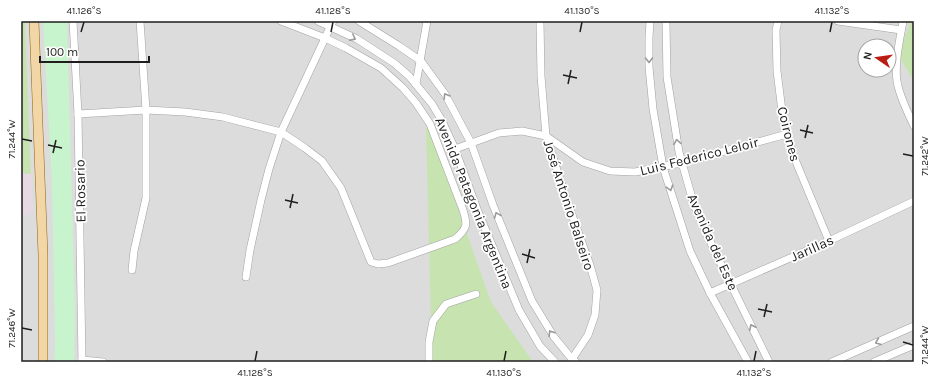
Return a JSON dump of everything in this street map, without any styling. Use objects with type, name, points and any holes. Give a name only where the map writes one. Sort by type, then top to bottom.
[{"type":"main road","points":[[34,21],[43,255],[43,362]]},
{"type":"street","name":"El Rosario","points":[[73,21],[78,114],[82,361]]},
{"type":"street","points":[[132,270],[134,251],[146,198],[146,110],[140,21]]},
{"type":"street","points":[[78,114],[146,110],[185,112],[223,117],[281,132],[322,161],[341,188],[371,262],[378,264],[388,263],[455,239],[464,232],[466,221],[463,210],[430,124],[416,103],[403,88],[381,68],[346,48],[281,21]]},
{"type":"street","name":"Avenida Patagonia Argentina","points":[[318,21],[332,24],[394,63],[409,76],[435,109],[455,149],[477,209],[519,310],[540,346],[555,362]]},
{"type":"street","name":"Avenida Patagonia Argentina","points":[[359,21],[421,61],[445,94],[471,143],[493,205],[532,301],[554,337],[574,360]]},
{"type":"street","points":[[416,84],[427,21]]},
{"type":"street","name":"José Antonio Balseiro","points":[[540,21],[541,76],[546,136],[590,265],[597,290],[595,315],[588,335],[574,360]]},
{"type":"street","name":"Avenida del Este","points":[[650,21],[650,74],[653,109],[663,166],[690,251],[710,293],[748,362]]},
{"type":"street","name":"Avenida del Este","points":[[666,21],[667,77],[681,163],[694,205],[715,252],[769,362]]},
{"type":"street","name":"Coirones","points":[[778,21],[776,30],[777,71],[782,111],[787,134],[794,157],[829,241]]},
{"type":"street","points":[[838,21],[901,30]]},
{"type":"street","points":[[903,21],[896,64],[897,84],[914,126]]},
{"type":"street","points":[[246,277],[250,250],[264,188],[281,132],[332,24]]},
{"type":"street","name":"Luis Federico Leloir","points":[[455,149],[499,133],[522,131],[546,136],[583,162],[610,171],[635,172],[681,163],[787,134]]},
{"type":"street","name":"Jarillas","points":[[710,293],[829,241],[914,201]]},
{"type":"street","points":[[429,362],[429,342],[433,321],[446,304],[476,294]]},
{"type":"street","points":[[832,362],[914,326]]},
{"type":"street","points":[[874,362],[914,345]]},
{"type":"street","points":[[40,362],[44,347]]},
{"type":"street","points":[[82,361],[103,362]]},
{"type":"shaded area","points":[[21,21],[914,21],[914,362],[21,362]]},
{"type":"shaded area","points":[[21,21],[25,21],[33,212],[21,217]]},
{"type":"green space","points":[[21,21],[25,21],[31,174],[25,174],[21,170]]},
{"type":"green space","points":[[43,21],[67,21],[75,312],[74,362],[54,362],[52,182]]},
{"type":"green space","points":[[911,21],[914,21],[914,81],[898,55]]},
{"type":"green space","points":[[426,128],[430,129],[491,302],[533,362],[432,362]]}]
